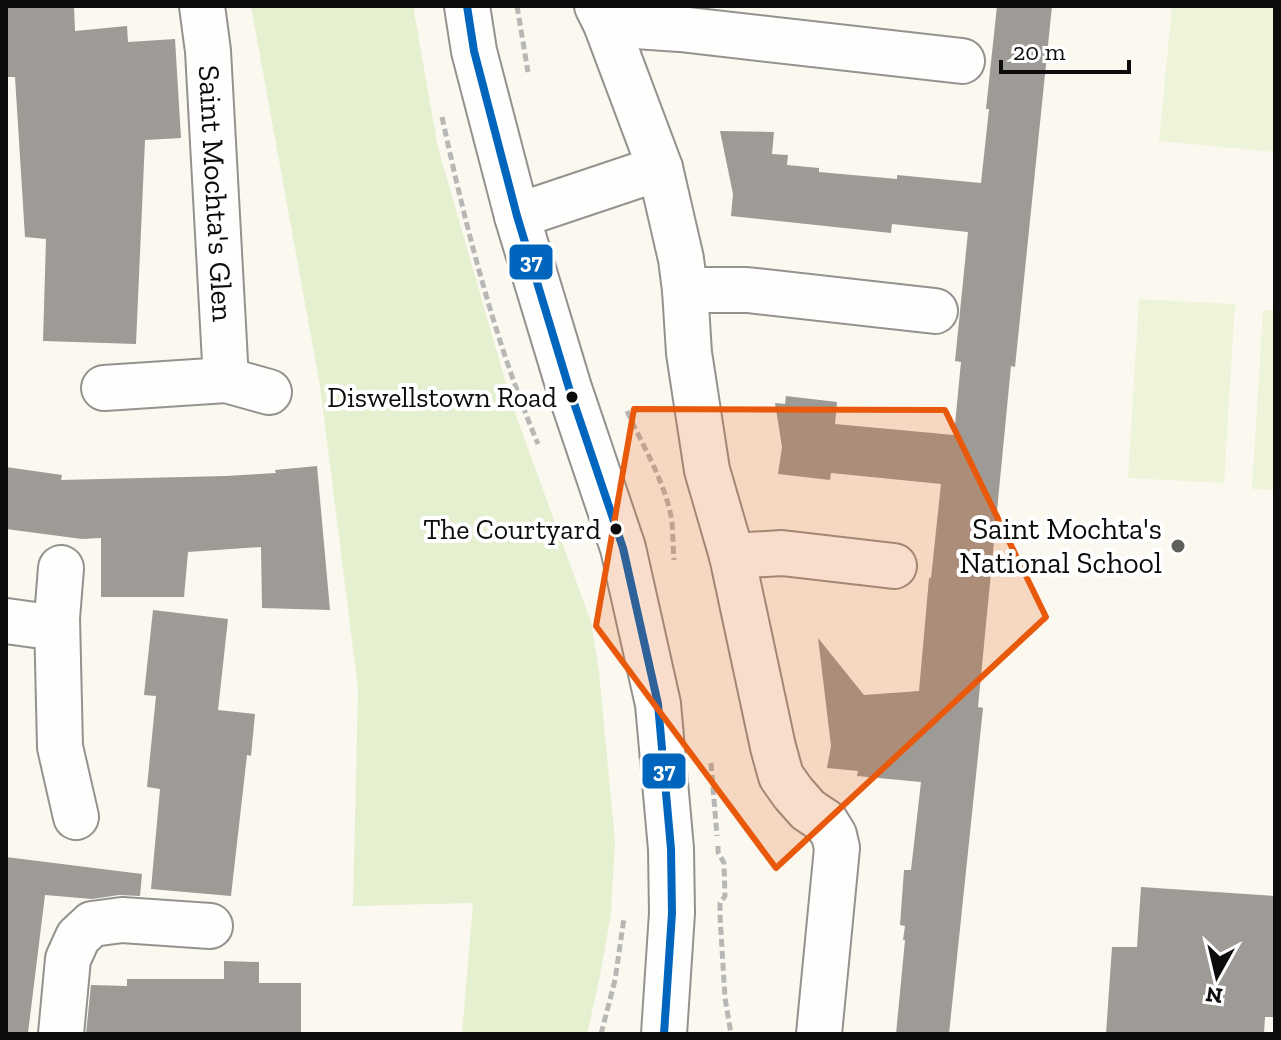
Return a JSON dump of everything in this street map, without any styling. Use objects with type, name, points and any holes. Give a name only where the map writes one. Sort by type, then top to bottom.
[{"type":"street","name":"Saint Mochta's Glen","points":[[202,6],[208,51],[226,380]]},
{"type":"street","points":[[467,6],[474,51],[517,216],[559,358],[623,548],[658,704],[672,880],[664,1034]]},
{"type":"street","points":[[602,15],[696,31],[962,61]]},
{"type":"street","points":[[602,15],[660,168],[681,259],[689,353],[707,470],[732,556],[781,776],[808,810],[826,822],[837,848],[819,1034]]},
{"type":"street","points":[[517,216],[660,168]]},
{"type":"street","points":[[685,290],[747,290],[935,311]]},
{"type":"street","points":[[104,388],[226,380],[269,392]]},
{"type":"street","points":[[732,556],[782,553],[894,566]]},
{"type":"street","points":[[61,568],[57,628],[60,747],[76,817]]},
{"type":"street","points":[[6,621],[57,628]]},
{"type":"street","points":[[61,1034],[68,959],[78,937],[92,924],[122,920],[210,926]]},
{"type":"path","points":[[439,105],[495,325],[524,412],[540,449]]},
{"type":"path","points":[[718,852],[724,863],[725,896],[720,903],[725,998],[731,1034]]},
{"type":"path","points":[[601,1034],[615,980],[626,906]]},
{"type":"highlighted area","points":[[634,409],[945,410],[1046,617],[776,868],[596,626]]},
{"type":"green space","points":[[251,6],[413,6],[438,148],[512,404],[591,622],[599,672],[615,841],[611,913],[587,1034],[462,1034],[473,903],[353,906],[358,689],[320,386]]},
{"type":"green space","points":[[1172,6],[1275,6],[1275,152],[1159,141]]},
{"type":"green space","points":[[1139,299],[1235,304],[1224,483],[1128,478]]},
{"type":"green space","points":[[1263,310],[1275,310],[1275,490],[1252,489]]},
{"type":"building","points":[[6,6],[74,6],[75,31],[127,26],[128,42],[175,39],[181,138],[145,140],[136,344],[43,341],[46,239],[25,237],[15,77],[6,77]]},
{"type":"building","points":[[997,6],[1052,6],[1015,367],[1011,366],[978,707],[983,708],[949,1034],[896,1034],[905,940],[905,926],[900,925],[904,870],[911,870],[921,782],[857,776],[858,771],[827,768],[831,746],[818,638],[864,695],[919,691],[941,484],[831,473],[830,480],[778,474],[782,447],[775,403],[785,404],[786,396],[837,402],[835,424],[954,435],[961,362],[955,361],[968,232],[892,224],[891,233],[731,216],[733,194],[720,131],[774,132],[772,154],[788,155],[787,165],[819,168],[819,172],[981,183]]},
{"type":"building","points":[[317,466],[330,610],[262,608],[261,547],[188,552],[184,597],[101,597],[101,538],[82,539],[6,529],[6,467],[62,475],[61,480],[225,476],[276,473],[275,470]]},
{"type":"building","points":[[153,610],[228,619],[218,710],[255,714],[251,756],[247,755],[231,896],[151,889],[160,789],[147,787],[156,696],[144,695]]},
{"type":"building","points":[[6,857],[142,874],[140,896],[92,899],[45,895],[28,1033],[6,1032]]},
{"type":"building","points":[[1141,887],[1275,896],[1275,1017],[1265,1017],[1264,1034],[1106,1034],[1112,947],[1137,947]]},
{"type":"building","points":[[224,961],[259,962],[259,983],[301,983],[301,1034],[86,1034],[91,985],[127,986],[127,979],[224,979]]},
{"type":"transit line","name":"37","points":[[467,6],[474,51],[517,216],[569,388],[623,548],[658,704],[671,849],[672,913],[664,1034]]},
{"type":"place","name":"Diswellstown Road","points":[[572,397]]},
{"type":"place","name":"The Courtyard","points":[[616,529]]},
{"type":"place","name":"Saint Mochta's National School","points":[[1178,546]]}]
